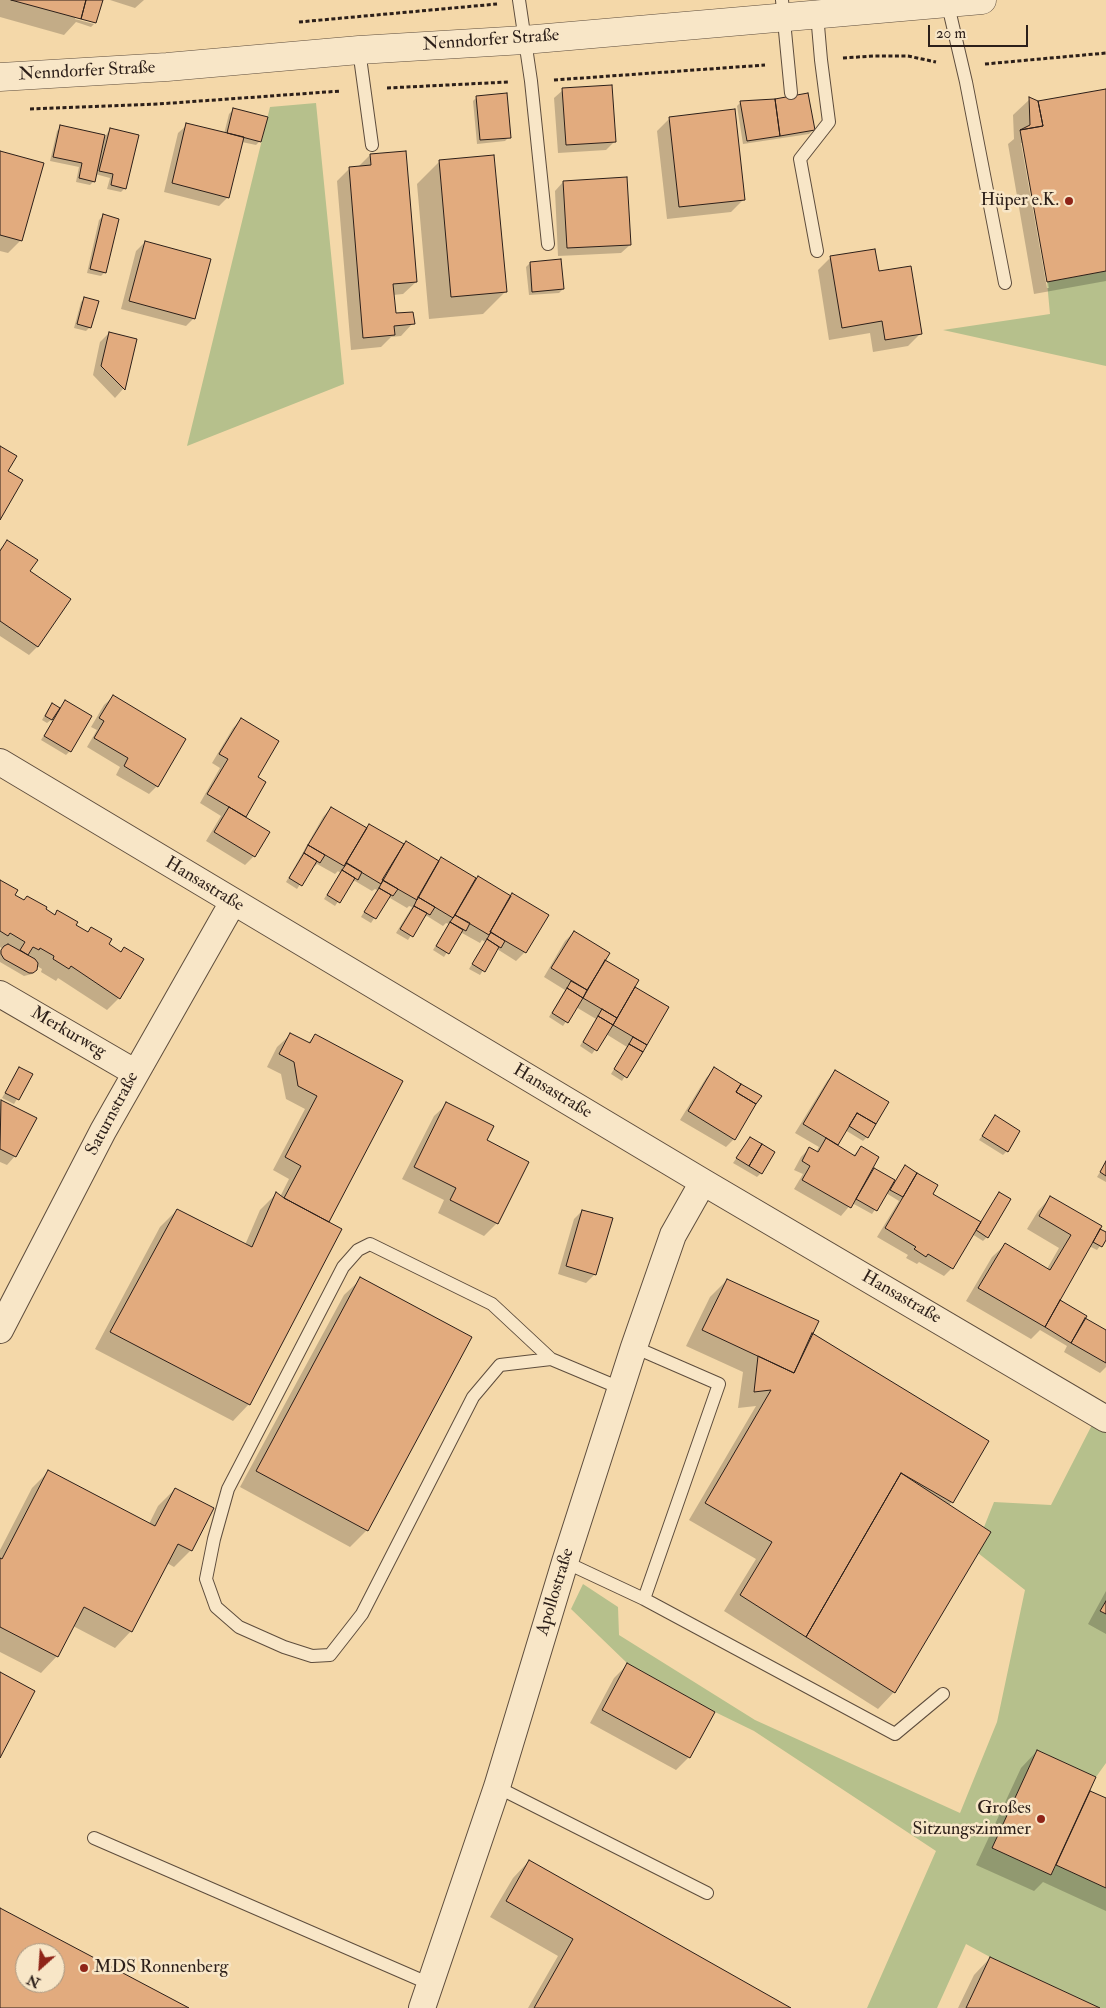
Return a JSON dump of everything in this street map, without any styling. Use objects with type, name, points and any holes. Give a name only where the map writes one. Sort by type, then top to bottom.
[{"type":"street","name":"Nenndorfer Straße","points":[[0,77],[176,66],[359,50],[524,40],[782,8],[817,14],[857,5],[982,0]]},
{"type":"street","name":"Hansastraße","points":[[0,762],[703,1182],[1106,1419]]},
{"type":"street","name":"Saturnstraße","points":[[0,1330],[136,1073],[233,902]]},
{"type":"street","name":"Merkurweg","points":[[0,994],[136,1073]]},
{"type":"street","name":"Apollostraße","points":[[426,1996],[497,1788],[620,1388],[673,1235],[703,1182]]},
{"type":"lane","points":[[519,0],[531,81],[548,244]]},
{"type":"lane","points":[[947,1],[962,66],[1005,283]]},
{"type":"lane","points":[[782,8],[790,93]]},
{"type":"lane","points":[[817,14],[820,60],[829,122],[800,159],[817,251]]},
{"type":"lane","points":[[359,50],[372,146]]},
{"type":"lane","points":[[551,1359],[500,1365],[473,1397],[362,1614],[330,1655],[312,1656],[284,1647],[239,1627],[216,1607],[206,1579],[214,1539],[228,1489],[343,1267],[358,1250],[370,1244],[492,1304],[551,1359],[620,1388]]},
{"type":"lane","points":[[634,1347],[719,1384],[644,1600]]},
{"type":"lane","points":[[565,1562],[644,1600],[895,1734],[943,1694]]},
{"type":"lane","points":[[497,1788],[707,1893]]},
{"type":"lane","points":[[94,1838],[426,1996]]},
{"type":"path","points":[[820,60],[873,56],[908,56],[962,66],[1106,53]]},
{"type":"path","points":[[25,109],[158,104],[365,89],[531,81],[788,63]]},
{"type":"green space","points":[[316,103],[344,384],[187,446],[270,107]]},
{"type":"green space","points":[[1106,271],[1106,366],[943,330],[1050,314],[1047,282]]},
{"type":"green space","points":[[1094,1421],[1106,1431],[1106,1601],[1100,1611],[1106,1614],[1106,1763],[1096,1777],[1037,1750],[992,1848],[1051,1875],[1056,1865],[1106,1888],[1106,2008],[1100,2008],[966,1944],[937,2008],[867,2008],[936,1851],[754,1731],[715,1712],[627,1663],[571,1609],[583,1584],[618,1607],[619,1635],[755,1720],[960,1813],[997,1722],[1025,1590],[978,1553],[991,1532],[984,1527],[994,1502],[1051,1505]]},
{"type":"building","points":[[11,0],[86,0],[81,19]]},
{"type":"building","points":[[86,0],[103,0],[96,23],[81,19]]},
{"type":"building","points":[[612,85],[616,142],[566,145],[562,88]]},
{"type":"building","name":"Hüper e.K.","points":[[1106,89],[1106,271],[1047,282],[1020,130],[1043,126],[1038,101]]},
{"type":"building","points":[[507,93],[511,138],[480,140],[476,96]]},
{"type":"building","points":[[808,93],[815,130],[780,136],[775,99]]},
{"type":"building","points":[[1029,97],[1038,101],[1043,126],[1020,130],[1030,125]]},
{"type":"building","points":[[775,99],[780,136],[747,141],[740,101]]},
{"type":"building","points":[[233,108],[268,117],[261,142],[227,133]]},
{"type":"building","points":[[735,109],[745,200],[679,207],[669,117]]},
{"type":"building","points":[[186,123],[244,137],[229,198],[172,183]]},
{"type":"building","points":[[60,125],[105,135],[95,182],[79,178],[82,163],[53,157]]},
{"type":"building","points":[[110,128],[139,135],[126,189],[111,185],[113,174],[99,171]]},
{"type":"building","points":[[0,151],[44,163],[22,241],[0,235]]},
{"type":"building","points":[[406,151],[417,282],[393,284],[396,313],[413,312],[415,324],[394,326],[395,335],[363,338],[349,167],[371,165],[370,154]]},
{"type":"building","points":[[494,155],[507,292],[451,297],[439,160]]},
{"type":"building","points":[[627,177],[631,245],[567,248],[563,181]]},
{"type":"building","points":[[103,214],[119,219],[106,273],[90,269]]},
{"type":"building","points":[[145,241],[211,259],[195,319],[129,301]]},
{"type":"building","points":[[875,249],[879,271],[911,266],[922,334],[885,340],[882,321],[842,328],[830,256]]},
{"type":"building","points":[[561,259],[564,289],[532,292],[530,262]]},
{"type":"building","points":[[84,297],[99,301],[91,328],[77,324]]},
{"type":"building","points":[[109,332],[137,339],[125,390],[101,366]]},
{"type":"building","points":[[0,446],[17,456],[8,471],[23,480],[0,520]]},
{"type":"building","points":[[7,540],[38,560],[30,571],[71,599],[38,647],[0,621],[0,551]]},
{"type":"building","points":[[113,695],[186,739],[158,787],[124,766],[128,758],[94,738],[104,721],[99,718]]},
{"type":"building","points":[[65,700],[92,716],[71,752],[44,736]]},
{"type":"building","points":[[52,703],[60,708],[52,720],[45,716]]},
{"type":"building","points":[[241,718],[279,741],[258,777],[266,782],[246,817],[207,794],[228,759],[219,754]]},
{"type":"building","points":[[229,807],[270,832],[255,857],[214,832]]},
{"type":"building","points":[[331,807],[367,828],[344,866],[308,845]]},
{"type":"building","points":[[369,824],[404,844],[381,884],[346,863]]},
{"type":"building","points":[[406,841],[439,861],[417,900],[382,880]]},
{"type":"building","points":[[308,845],[325,855],[320,863],[304,853]]},
{"type":"building","points":[[304,853],[317,861],[302,886],[289,878]]},
{"type":"building","points":[[441,857],[476,878],[453,918],[418,897]]},
{"type":"building","points":[[347,863],[362,872],[358,880],[342,870]]},
{"type":"building","points":[[342,870],[355,878],[340,903],[327,895]]},
{"type":"building","points":[[478,876],[511,896],[489,935],[455,915]]},
{"type":"building","points":[[0,880],[18,890],[15,895],[24,900],[27,896],[47,907],[46,909],[55,915],[57,910],[78,922],[76,925],[88,932],[91,927],[112,939],[109,944],[121,952],[124,947],[144,959],[120,999],[71,966],[69,969],[53,959],[54,956],[40,948],[39,950],[33,947],[28,955],[20,950],[25,942],[10,933],[8,936],[0,931]]},
{"type":"building","points":[[383,880],[398,889],[393,896],[379,888]]},
{"type":"building","points":[[379,888],[391,895],[376,919],[364,912]]},
{"type":"building","points":[[512,893],[549,915],[526,953],[490,932]]},
{"type":"building","points":[[418,897],[435,907],[430,915],[414,906]]},
{"type":"building","points":[[414,906],[427,913],[413,937],[400,929]]},
{"type":"building","points":[[455,915],[470,923],[466,931],[450,922]]},
{"type":"building","points":[[450,922],[463,930],[449,954],[436,946]]},
{"type":"building","points":[[574,931],[610,953],[587,990],[551,968]]},
{"type":"building","points":[[491,932],[505,941],[501,948],[487,939]]},
{"type":"building","points":[[487,939],[499,947],[485,972],[472,964]]},
{"type":"building","points":[[8,944],[35,959],[38,963],[37,970],[29,973],[4,959],[1,950]]},
{"type":"building","points":[[605,960],[639,980],[617,1018],[583,998]]},
{"type":"building","points":[[571,981],[587,990],[583,998],[567,988]]},
{"type":"building","points":[[635,987],[669,1007],[647,1045],[613,1025]]},
{"type":"building","points":[[567,988],[583,998],[568,1023],[552,1013]]},
{"type":"building","points":[[602,1009],[617,1018],[613,1025],[598,1016]]},
{"type":"building","points":[[598,1016],[613,1025],[597,1051],[583,1042]]},
{"type":"building","points":[[290,1033],[310,1043],[315,1034],[403,1081],[329,1222],[284,1198],[301,1166],[285,1157],[317,1096],[298,1086],[294,1062],[279,1054]]},
{"type":"building","points":[[633,1037],[647,1045],[643,1052],[629,1044]]},
{"type":"building","points":[[629,1044],[643,1052],[627,1078],[614,1069]]},
{"type":"building","points":[[19,1067],[33,1074],[19,1100],[5,1093]]},
{"type":"building","points":[[714,1067],[741,1084],[736,1092],[756,1104],[735,1140],[688,1111]]},
{"type":"building","points":[[835,1070],[889,1102],[876,1124],[857,1113],[838,1145],[803,1124]]},
{"type":"building","points":[[741,1084],[762,1096],[756,1104],[736,1092]]},
{"type":"building","points":[[1,1100],[37,1118],[16,1157],[0,1149]]},
{"type":"building","points":[[446,1102],[494,1126],[487,1140],[529,1162],[498,1224],[450,1200],[456,1188],[414,1167]]},
{"type":"building","points":[[857,1113],[876,1124],[868,1138],[849,1126]]},
{"type":"building","points":[[995,1115],[1020,1131],[1008,1152],[982,1136]]},
{"type":"building","points":[[750,1137],[762,1144],[749,1166],[736,1158]]},
{"type":"building","points":[[826,1138],[855,1156],[861,1146],[879,1157],[851,1208],[802,1180],[810,1166],[802,1161],[809,1147],[818,1152]]},
{"type":"building","points":[[762,1144],[775,1152],[762,1174],[749,1166]]},
{"type":"building","points":[[1106,1161],[1106,1176],[1100,1172]]},
{"type":"building","points":[[905,1165],[917,1173],[903,1197],[890,1190]]},
{"type":"building","points":[[874,1168],[895,1180],[877,1211],[856,1199]]},
{"type":"building","points":[[917,1173],[938,1185],[933,1194],[981,1222],[953,1269],[928,1254],[926,1257],[914,1249],[916,1247],[885,1228]]},
{"type":"building","points":[[276,1192],[342,1229],[250,1405],[110,1332],[177,1209],[252,1247]]},
{"type":"building","points":[[999,1192],[1011,1199],[988,1238],[976,1230]]},
{"type":"building","points":[[1050,1196],[1102,1226],[1045,1327],[978,1288],[1005,1243],[1050,1270],[1071,1235],[1039,1216]]},
{"type":"building","points":[[582,1210],[613,1218],[596,1275],[566,1266]]},
{"type":"building","points":[[1100,1229],[1106,1232],[1106,1240],[1102,1247],[1093,1242]]},
{"type":"building","points":[[360,1277],[472,1337],[368,1531],[256,1471]]},
{"type":"building","points":[[727,1279],[819,1321],[794,1373],[702,1330]]},
{"type":"building","points":[[1060,1300],[1087,1316],[1071,1343],[1045,1327]]},
{"type":"building","points":[[1085,1318],[1106,1330],[1106,1363],[1071,1343]]},
{"type":"building","points":[[812,1333],[989,1441],[953,1503],[901,1473],[806,1637],[740,1595],[772,1542],[705,1503],[771,1390],[754,1392],[758,1356],[794,1373]]},
{"type":"building","points":[[48,1470],[155,1526],[175,1488],[214,1508],[192,1551],[178,1544],[132,1632],[84,1607],[58,1657],[0,1627],[0,1558],[2,1559]]},
{"type":"building","points":[[901,1473],[991,1532],[895,1693],[806,1637]]},
{"type":"building","points":[[1106,1601],[1106,1614],[1100,1611]]},
{"type":"building","points":[[627,1663],[715,1712],[690,1758],[602,1710]]},
{"type":"building","points":[[0,1672],[35,1691],[0,1758]]},
{"type":"building","name":"Großes Sitzungszimmer","points":[[1037,1750],[1096,1777],[1051,1875],[992,1848]]},
{"type":"building","points":[[1090,1791],[1106,1798],[1106,1888],[1056,1865]]},
{"type":"building","points":[[529,1860],[791,2008],[534,2008],[573,1939],[506,1901]]},
{"type":"building","name":"MDS Ronnenberg","points":[[0,1908],[189,2008],[0,2008]]},
{"type":"building","points":[[990,1957],[1100,2008],[966,2008]]},
{"type":"place","name":"Hüper e.K.","points":[[1069,201]]},
{"type":"place","name":"Großes Sitzungszimmer","points":[[1041,1819]]},
{"type":"place","name":"MDS Ronnenberg","points":[[84,1968]]}]
